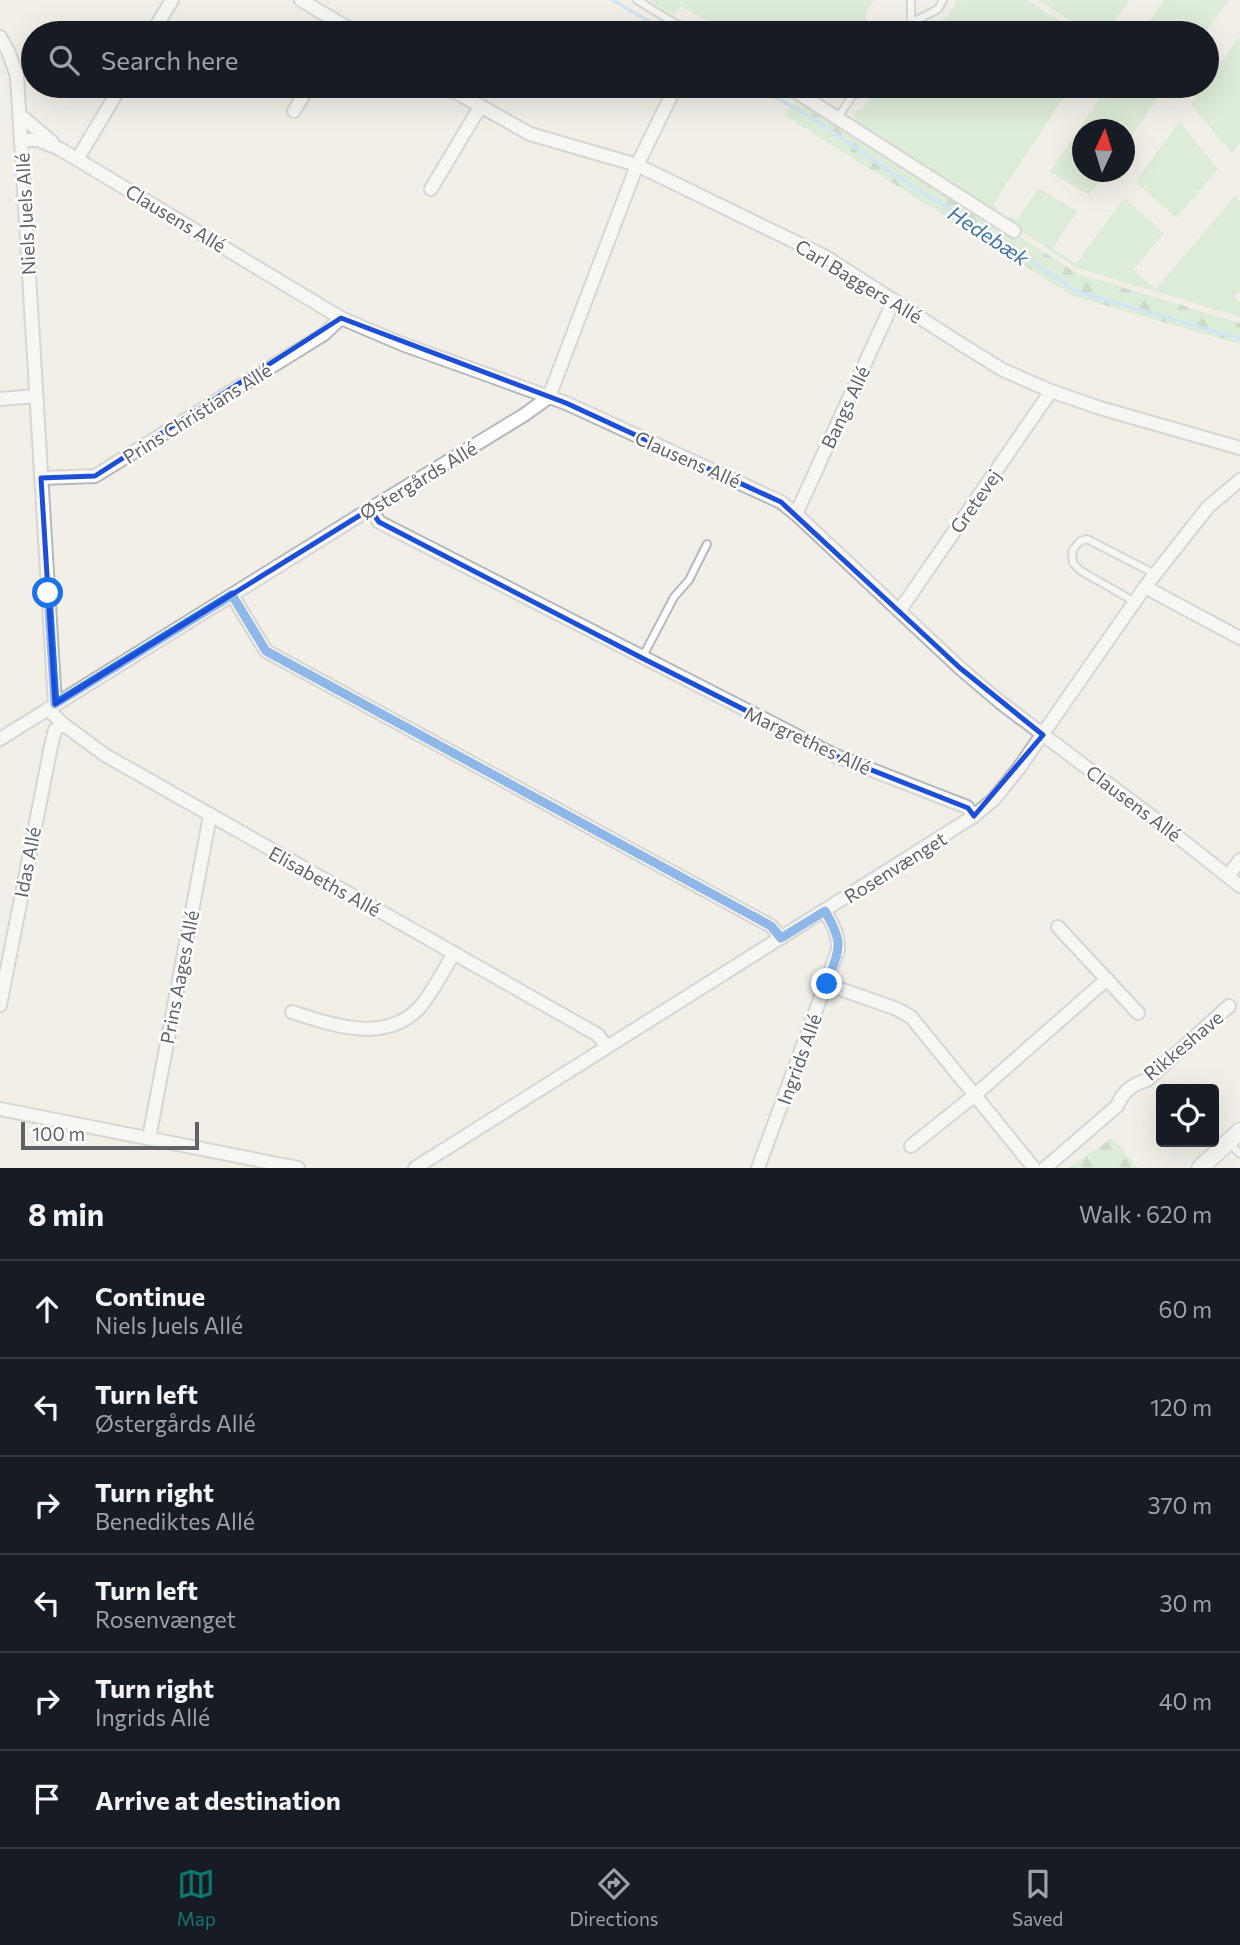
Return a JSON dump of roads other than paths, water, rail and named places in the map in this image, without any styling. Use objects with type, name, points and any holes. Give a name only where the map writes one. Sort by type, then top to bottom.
[{"type":"main road","points":[[1200,1168],[1234,1137]]},
{"type":"street","points":[[159,21],[172,0]]},
{"type":"street","points":[[301,0],[330,21]]},
{"type":"street","name":"Niels Juels Allé","points":[[0,37],[17,76],[52,707]]},
{"type":"street","points":[[78,158],[114,98]]},
{"type":"street","points":[[294,111],[302,98]]},
{"type":"street","name":"Carl Baggers Allé","points":[[465,98],[530,134],[637,165],[826,257],[993,364],[1051,391],[1100,408],[1240,448]]},
{"type":"street","points":[[550,397],[637,165],[670,98]]},
{"type":"street","points":[[807,98],[1002,216],[1014,231]]},
{"type":"street","points":[[431,189],[480,107]]},
{"type":"street","name":"Clausens Allé","points":[[19,114],[60,149]]},
{"type":"street","name":"Clausens Allé","points":[[21,140],[37,140],[78,158],[341,318],[402,344],[550,397],[781,502],[1000,702],[1240,886]]},
{"type":"street","name":"Bangs Allé","points":[[796,514],[894,300]]},
{"type":"street","name":"Prins Christians Allé","points":[[41,478],[95,476],[324,334],[341,318]]},
{"type":"street","name":"Gretevej","points":[[900,610],[1051,391]]},
{"type":"street","points":[[0,399],[36,396]]},
{"type":"street","name":"Østergårds Allé","points":[[0,739],[550,397]]},
{"type":"street","name":"Rosenvænget","points":[[415,1168],[974,816],[994,799],[1044,735],[1145,587],[1208,507],[1240,480]]},
{"type":"street","name":"Margrethes Allé","points":[[370,509],[379,522],[642,658],[836,756],[967,807],[974,816]]},
{"type":"street","points":[[1145,587],[1240,638]]},
{"type":"street","points":[[232,595],[266,651],[771,926],[781,938]]},
{"type":"street","name":"Elisabeths Allé","points":[[52,707],[63,724],[105,755],[598,1035],[606,1046]]},
{"type":"street","name":"Idas Allé","points":[[0,1005],[51,746],[55,730],[63,724]]},
{"type":"street","name":"Prins Aages Allé","points":[[149,1138],[210,816]]},
{"type":"street","points":[[1228,876],[1240,860]]},
{"type":"street","name":"Ingrids Allé","points":[[758,1168],[838,950],[839,940],[835,928],[825,911]]},
{"type":"street","points":[[1058,927],[1138,1013]]},
{"type":"street","points":[[292,1012],[328,1024],[367,1030],[389,1026],[408,1017],[420,1007],[454,953]]},
{"type":"street","points":[[911,1146],[975,1095],[1107,979]]},
{"type":"street","points":[[827,984],[897,1009],[911,1017],[1034,1168]]},
{"type":"street","name":"Rikkeshave","points":[[1045,1168],[1117,1106],[1127,1090],[1134,1084],[1147,1080],[1229,1006]]},
{"type":"street","points":[[0,1109],[298,1168]]},
{"type":"lane","points":[[637,0],[673,21]]},
{"type":"lane","points":[[911,0],[911,21]]},
{"type":"lane","points":[[915,21],[938,9],[943,0]]},
{"type":"lane","points":[[838,117],[851,98]]},
{"type":"lane","points":[[1135,602],[1081,571],[1073,563],[1072,551],[1080,541],[1087,539],[1155,574]]},
{"type":"lane","points":[[642,658],[674,597],[689,580],[707,544]]},
{"type":"lane","points":[[1234,1137],[1240,1154]]},
{"type":"waterway","name":"Hedebæk","points":[[613,0],[648,21]]},
{"type":"waterway","name":"Hedebæk","points":[[777,98],[1076,291],[1240,339]]}]
